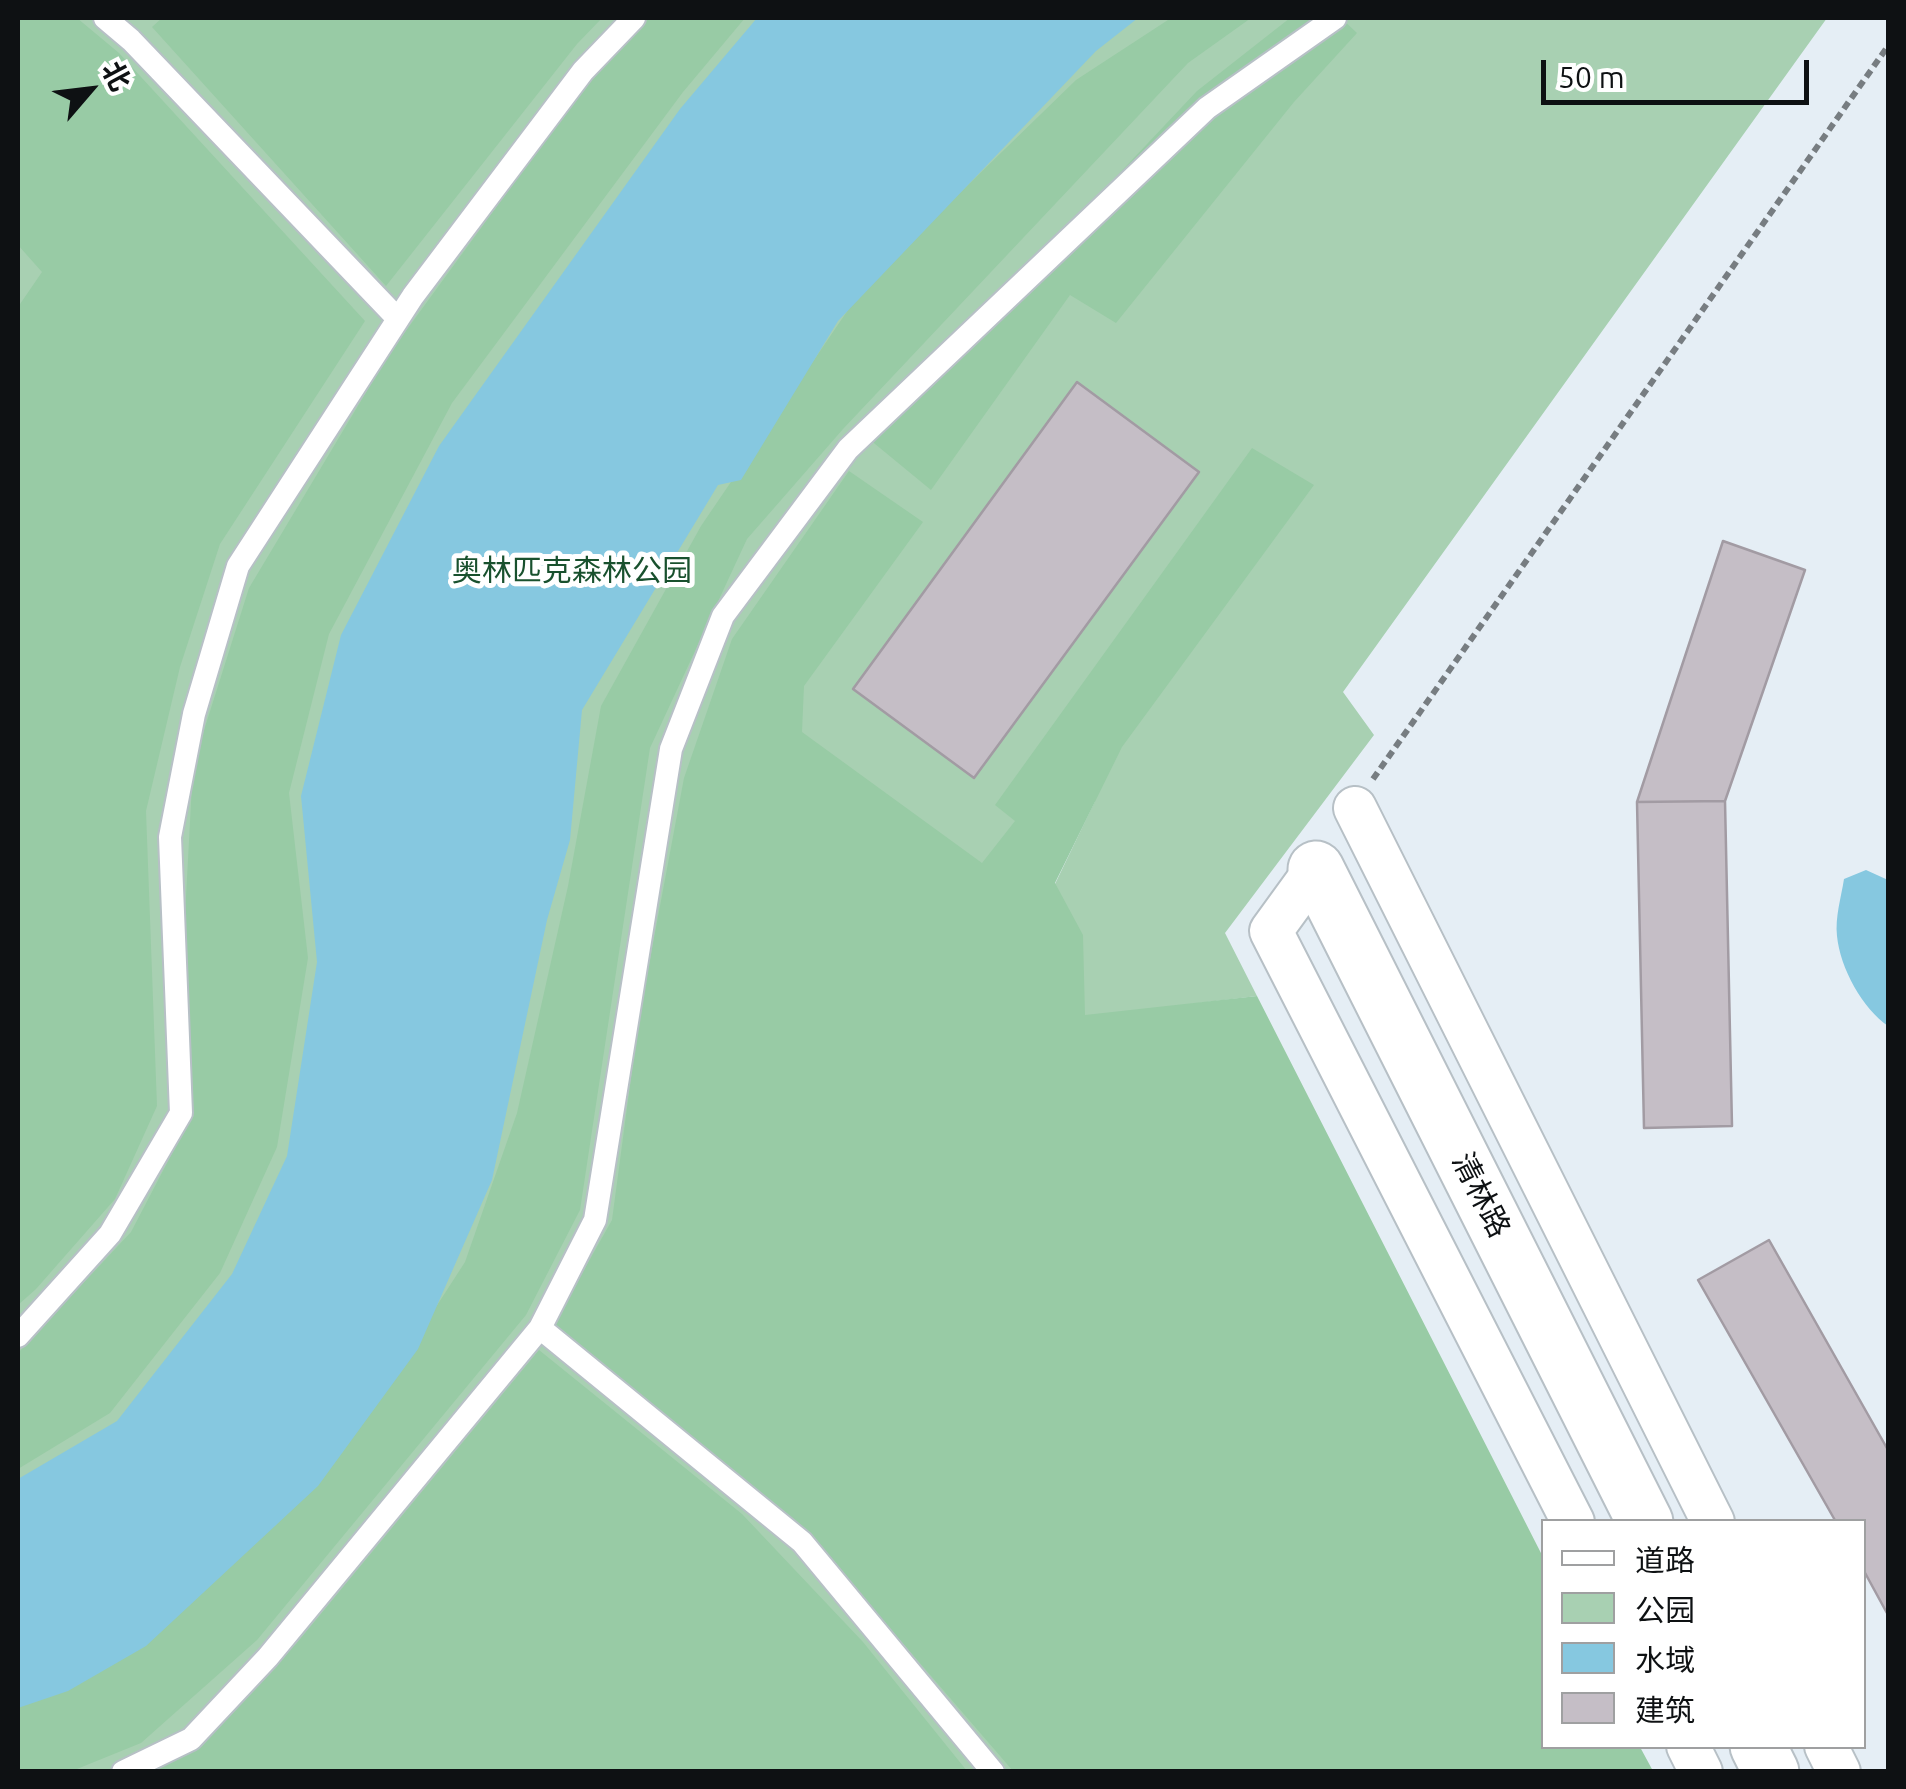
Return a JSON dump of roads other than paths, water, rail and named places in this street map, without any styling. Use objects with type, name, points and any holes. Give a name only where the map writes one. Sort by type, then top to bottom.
[{"type":"street","points":[[1355,808],[1711,1519]]},
{"type":"street","points":[[1316,869],[1270,931],[1571,1519]]},
{"type":"street","name":"清林路","points":[[1316,869],[1643,1519]]},
{"type":"street","points":[[1689,1749],[1700,1772]]},
{"type":"street","points":[[1759,1749],[1770,1772]]},
{"type":"street","points":[[1828,1749],[1839,1772]]},
{"type":"lane","points":[[105,18],[131,40],[398,319]]},
{"type":"lane","points":[[18,1336],[110,1234],[181,1113],[170,837],[194,714],[238,566],[398,319],[583,70],[634,18]]},
{"type":"lane","points":[[123,1772],[191,1739],[268,1657],[540,1328],[595,1220],[670,749],[724,616],[848,449],[1207,108],[1334,18]]},
{"type":"lane","points":[[540,1328],[802,1542],[993,1772]]},
{"type":"water","points":[[757,18],[1138,18],[1096,51],[838,321],[741,480],[718,485],[582,710],[570,840],[547,920],[492,1180],[418,1349],[318,1486],[146,1646],[68,1691],[18,1708],[18,1479],[117,1421],[232,1274],[287,1156],[317,962],[301,796],[341,635],[439,446],[680,109]]},
{"type":"water","points":[[1866,870],[1888,880],[1888,1026],[1854,987],[1837,936],[1844,879]]},
{"type":"park label","name":"奥林匹克森林公园","points":[[572,571]]}]
